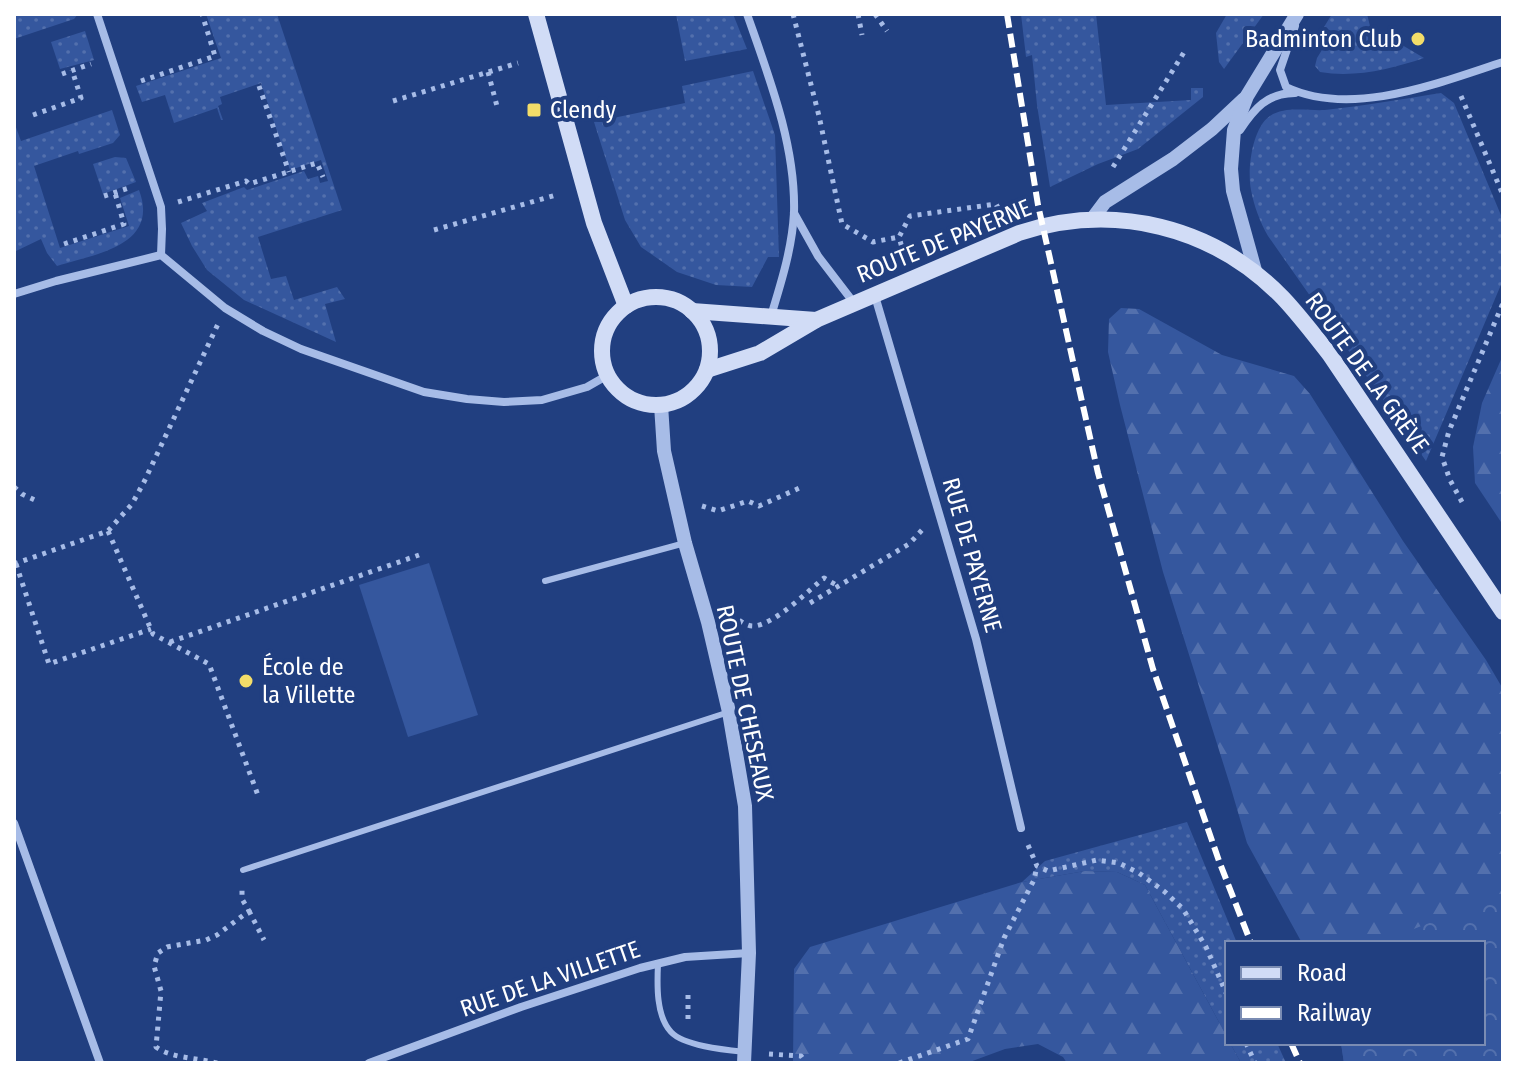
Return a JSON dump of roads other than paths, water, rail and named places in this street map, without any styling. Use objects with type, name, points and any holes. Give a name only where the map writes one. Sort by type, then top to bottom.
[{"type":"main road","points":[[536,14],[594,223],[626,306]]},
{"type":"main road","name":"ROUTE DE LA GRÈVE","points":[[1093,218],[1141,222],[1203,242],[1256,274],[1283,298],[1330,355],[1503,612]]},
{"type":"main road","name":"ROUTE DE PAYERNE","points":[[707,370],[760,353],[816,320],[1019,233],[1043,225],[1093,218]]},
{"type":"main road","points":[[660,297],[678,301],[692,311],[702,323],[710,354],[707,370],[696,387],[680,399],[661,405],[645,404],[617,388],[603,360],[606,329],[614,316],[642,298],[660,297]]},
{"type":"main road","name":"ROUTE DE PAYERNE","points":[[692,311],[816,320]]},
{"type":"street","points":[[97,14],[161,207],[161,255]]},
{"type":"street","points":[[747,14],[790,153],[794,213],[787,263],[770,317]]},
{"type":"street","points":[[1298,14],[1280,70],[1286,87],[1322,99],[1362,100],[1402,92],[1503,62]]},
{"type":"street","points":[[1256,274],[1233,191],[1234,130],[1247,96],[1298,14]]},
{"type":"street","points":[[1233,141],[1254,108],[1283,93],[1298,93]]},
{"type":"street","points":[[1093,218],[1105,202],[1173,159],[1212,129],[1247,96]]},
{"type":"street","points":[[794,213],[818,256],[854,304]]},
{"type":"street","points":[[14,294],[161,255]]},
{"type":"street","points":[[161,255],[225,308],[263,331],[301,349],[424,392],[504,402],[542,400],[587,387],[608,375]]},
{"type":"street","name":"RUE DE PAYERNE","points":[[875,295],[976,639],[1021,828]]},
{"type":"street","name":"ROUTE DE CHESEAUX","points":[[661,405],[664,451],[729,712],[745,806],[749,953],[744,1058]]},
{"type":"street","points":[[14,823],[100,1063]]},
{"type":"street","name":"RUE DE LA VILLETTE","points":[[369,1063],[521,1007],[640,968],[685,957],[749,953]]},
{"type":"lane","points":[[545,581],[685,543]]},
{"type":"lane","points":[[243,870],[729,712]]},
{"type":"lane","points":[[658,964],[659,1002],[671,1032],[703,1046],[744,1058]]},
{"type":"railway","points":[[1007,14],[1038,205],[1098,473],[1153,669],[1219,861],[1250,941]]},
{"type":"railway","points":[[1292,1045],[1300,1063]]},
{"type":"place","name":"Badminton Club","points":[[1418,39]]},
{"type":"place","name":"Clendy","points":[[534,110]]},
{"type":"place","name":"École de la Villette","points":[[246,681]]}]
